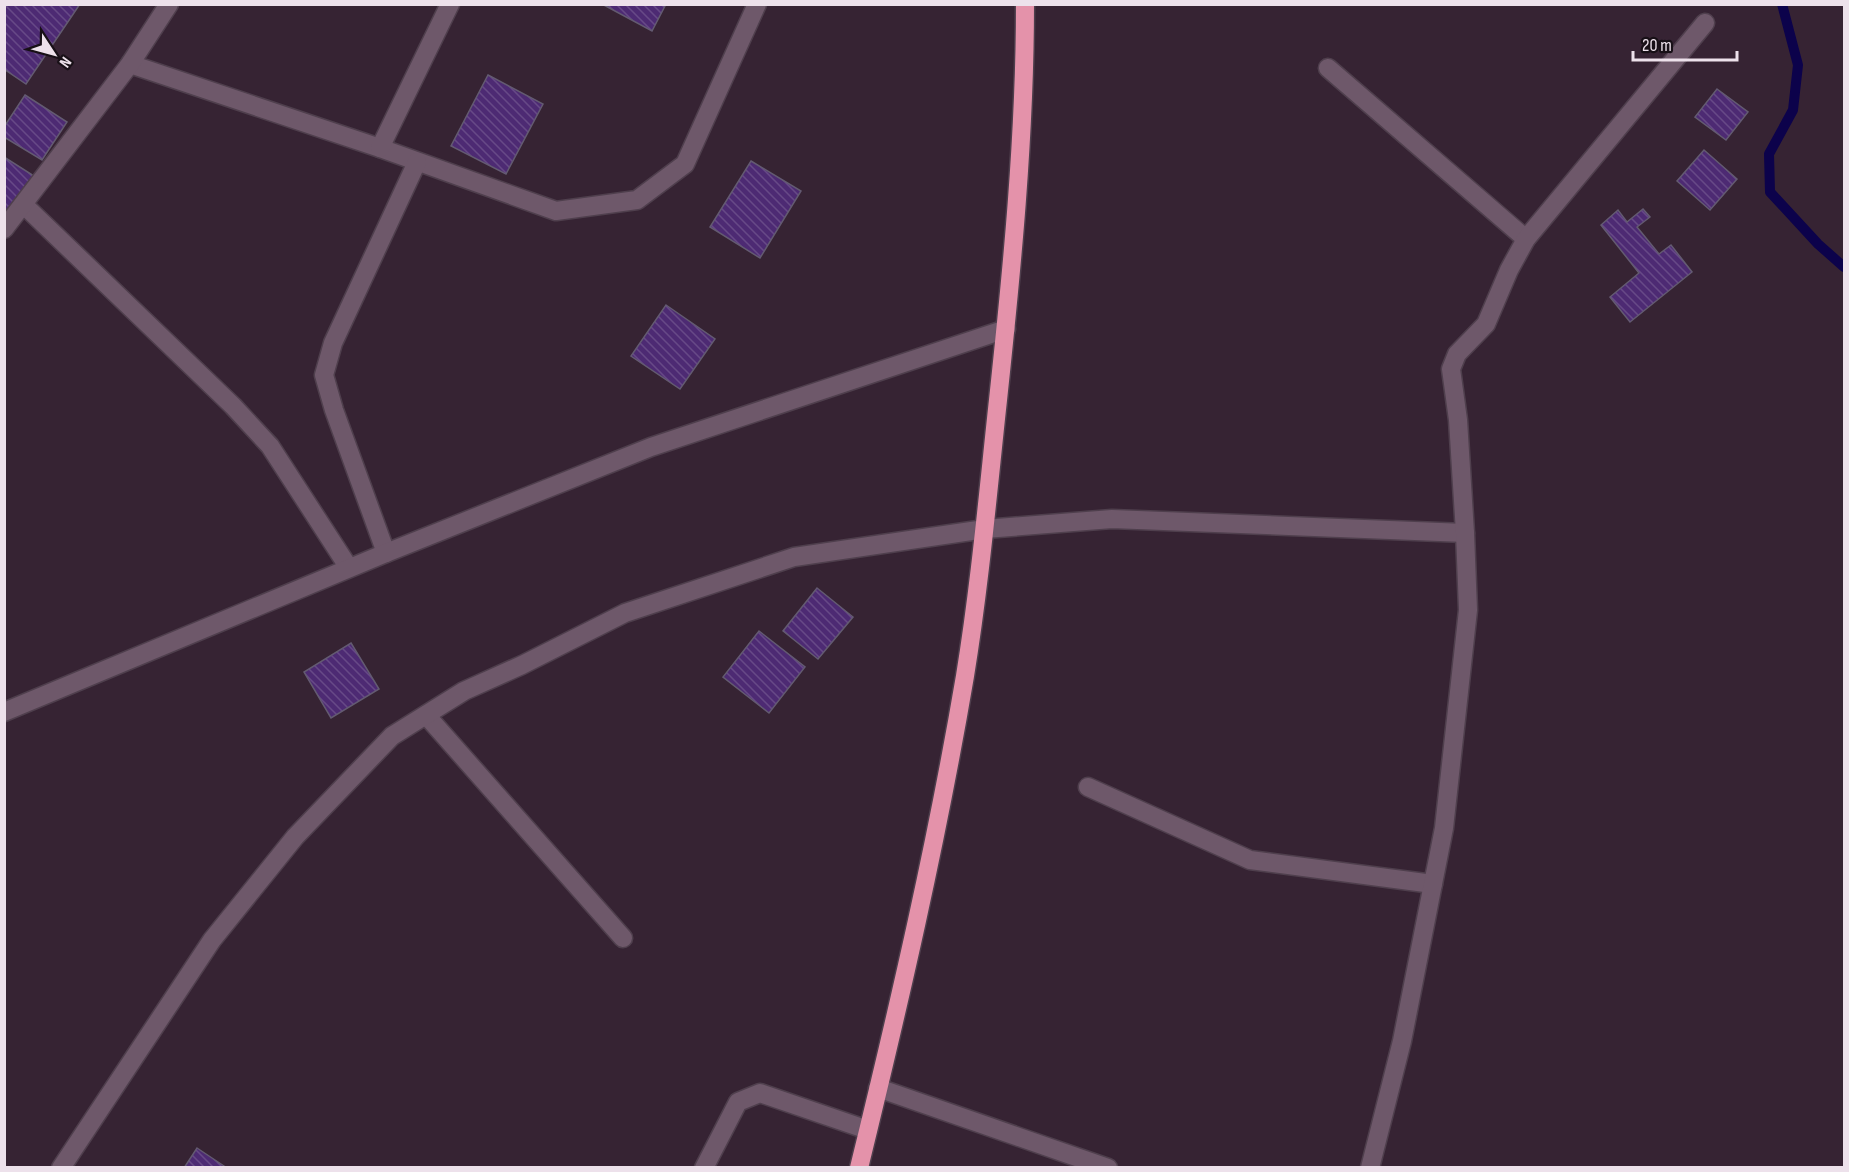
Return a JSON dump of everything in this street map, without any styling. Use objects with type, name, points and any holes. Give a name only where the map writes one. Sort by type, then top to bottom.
[{"type":"highway","points":[[859,1167],[926,888],[965,675],[985,530],[1006,329],[1022,138],[1025,4]]},
{"type":"street","points":[[4,229],[130,64],[169,4]]},
{"type":"street","points":[[380,148],[450,4]]},
{"type":"street","points":[[130,64],[380,148],[555,211],[637,200],[685,164],[757,4]]},
{"type":"street","points":[[1370,1167],[1402,1041],[1444,828],[1468,610],[1458,420],[1451,369],[1453,361],[1485,324],[1509,270],[1526,239],[1705,23]]},
{"type":"street","points":[[1328,68],[1526,239]]},
{"type":"street","points":[[386,553],[333,410],[324,375],[333,343],[417,162]]},
{"type":"street","points":[[24,205],[233,406],[270,446],[349,568]]},
{"type":"street","points":[[4,712],[349,568],[651,447],[1006,329]]},
{"type":"street","points":[[61,1167],[212,940],[295,837],[392,736],[464,691],[625,613],[794,557],[985,530],[1112,519],[1465,533]]},
{"type":"street","points":[[426,715],[623,938]]},
{"type":"street","points":[[1088,787],[1250,860],[1433,884]]},
{"type":"street","points":[[878,1088],[1108,1167]]},
{"type":"street","points":[[704,1167],[738,1102],[760,1093],[868,1130]]},
{"type":"building","points":[[5,4],[80,4],[26,84],[4,69]]},
{"type":"building","points":[[602,4],[666,4],[652,31]]},
{"type":"building","points":[[488,75],[543,104],[506,174],[451,146]]},
{"type":"building","points":[[1717,89],[1748,112],[1726,140],[1695,117]]},
{"type":"building","points":[[25,95],[67,122],[42,160],[4,137],[4,127]]},
{"type":"building","points":[[1704,150],[1737,179],[1710,210],[1677,181]]},
{"type":"building","points":[[4,157],[34,176],[9,215],[4,212]]},
{"type":"building","points":[[751,161],[801,191],[760,258],[710,227]]},
{"type":"building","points":[[1643,209],[1650,217],[1637,227],[1659,254],[1671,245],[1692,272],[1630,322],[1610,297],[1639,273],[1601,225],[1618,210],[1627,222]]},
{"type":"building","points":[[666,305],[715,339],[680,389],[631,356]]},
{"type":"building","points":[[817,588],[853,617],[818,659],[783,631]]},
{"type":"building","points":[[759,631],[805,667],[769,713],[723,677]]},
{"type":"building","points":[[351,643],[379,689],[331,718],[304,672]]},
{"type":"building","points":[[197,1148],[224,1166],[222,1168],[184,1168]]},
{"type":"waterway","points":[[1782,4],[1798,65],[1793,110],[1769,154],[1770,192],[1818,244],[1844,267]]}]
